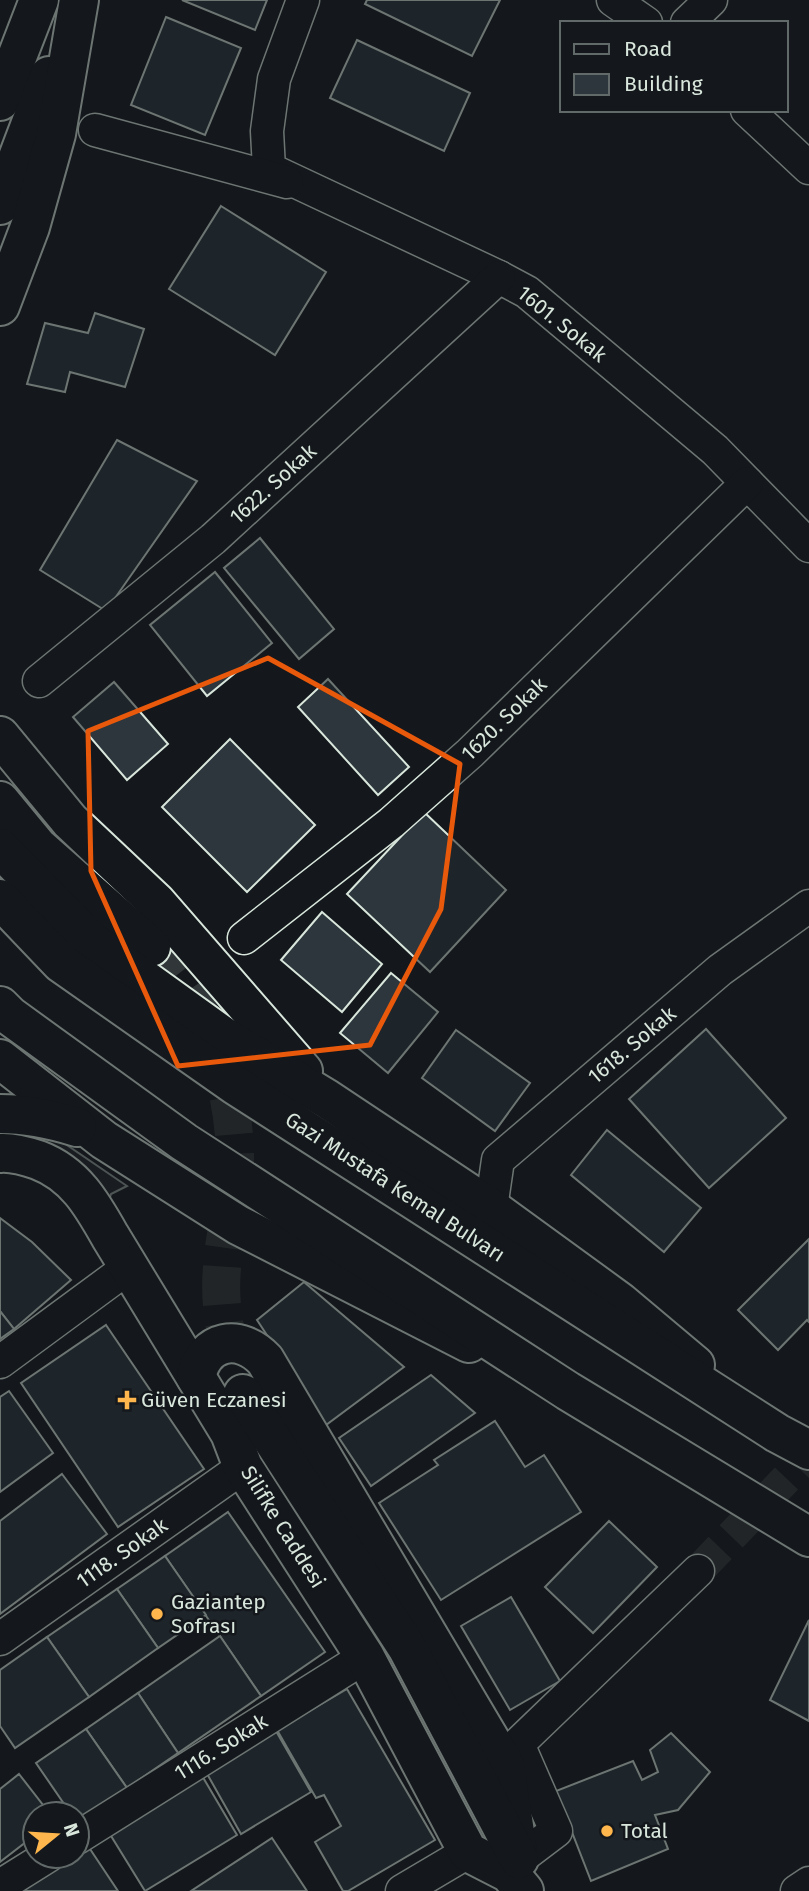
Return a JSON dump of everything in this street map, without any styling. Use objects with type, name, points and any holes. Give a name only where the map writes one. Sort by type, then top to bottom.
[{"type":"main road","points":[[0,100],[39,0]]},
{"type":"main road","points":[[0,205],[78,2]]},
{"type":"main road","points":[[0,306],[30,227],[56,134],[78,2]]},
{"type":"main road","points":[[0,736],[70,821],[156,902],[327,1099]]},
{"type":"main road","points":[[0,802],[38,847],[151,947]]},
{"type":"main road","points":[[0,848],[91,941],[223,1036],[327,1099],[491,1208],[620,1302],[793,1442]]},
{"type":"main road","name":"Gazi Mustafa Kemal Bulvarı","points":[[0,899],[61,962],[235,1085],[793,1442]]},
{"type":"main road","points":[[0,1006],[184,1142],[568,1391],[809,1537]]},
{"type":"main road","points":[[0,1059],[104,1140],[238,1226],[568,1391]]},
{"type":"main road","points":[[0,1114],[48,1118],[77,1127],[104,1140]]},
{"type":"main road","name":"Silifke Caddesi","points":[[0,1153],[26,1156],[47,1164],[65,1174],[92,1204],[230,1433],[243,1467],[365,1657],[468,1852]]},
{"type":"main road","points":[[196,1377],[204,1356],[222,1344],[246,1345],[265,1360],[505,1765],[525,1880]]},
{"type":"main road","points":[[243,1394],[408,1649],[525,1880]]},
{"type":"main road","points":[[468,1852],[525,1880]]},
{"type":"street","name":"1601. Sokak","points":[[303,0],[274,79],[267,131],[269,169],[527,292],[715,450],[809,546]]},
{"type":"street","points":[[613,0],[643,21]]},
{"type":"street","points":[[689,21],[711,0]]},
{"type":"street","points":[[749,112],[809,168]]},
{"type":"street","points":[[95,130],[309,188]]},
{"type":"street","name":"1622. Sokak","points":[[39,681],[213,539],[499,277]]},
{"type":"street","name":"1620. Sokak","points":[[244,938],[391,823],[470,753],[747,483]]},
{"type":"street","name":"1618. Sokak","points":[[491,1208],[498,1160],[720,970],[809,906]]},
{"type":"street","points":[[0,1362],[129,1267]]},
{"type":"street","name":"1118. Sokak","points":[[0,1639],[243,1467]]},
{"type":"street","points":[[525,1880],[556,1830],[518,1744],[698,1571]]},
{"type":"street","name":"1116. Sokak","points":[[91,1829],[365,1657]]},
{"type":"street","points":[[402,1891],[468,1852]]},
{"type":"street","points":[[0,1886],[26,1870]]},
{"type":"street","points":[[797,1891],[809,1883]]},
{"type":"highlighted area","points":[[268,658],[460,764],[441,909],[370,1045],[178,1066],[91,871],[88,731]]},
{"type":"shaded area","points":[[0,1120],[55,1137],[127,1186],[111,1194],[106,1211],[0,1136]]},
{"type":"building","points":[[182,0],[267,0],[255,30]]},
{"type":"building","points":[[367,0],[500,0],[472,56],[365,4]]},
{"type":"building","points":[[166,17],[241,48],[205,135],[131,105]]},
{"type":"building","points":[[357,40],[470,93],[444,151],[330,98]]},
{"type":"building","points":[[221,206],[326,272],[275,355],[169,289]]},
{"type":"building","points":[[95,313],[144,329],[125,387],[70,372],[65,392],[27,384],[45,323],[88,333]]},
{"type":"building","points":[[117,440],[197,481],[106,611],[40,570]]},
{"type":"building","points":[[260,538],[334,629],[299,659],[224,568]]},
{"type":"building","points":[[215,572],[272,643],[207,696],[150,625]]},
{"type":"building","points":[[328,679],[409,767],[378,795],[298,707]]},
{"type":"building","points":[[114,682],[168,744],[127,780],[73,717]]},
{"type":"building","points":[[230,739],[315,825],[247,892],[162,807]]},
{"type":"building","points":[[424,812],[506,890],[430,972],[347,894]]},
{"type":"building","points":[[322,912],[382,964],[342,1012],[281,960]]},
{"type":"building","points":[[391,973],[438,1012],[388,1073],[340,1033]]},
{"type":"building","points":[[706,1029],[786,1118],[709,1188],[629,1099]]},
{"type":"building","points":[[456,1030],[530,1083],[495,1131],[422,1078]]},
{"type":"building","points":[[607,1130],[701,1208],[664,1252],[571,1175]]},
{"type":"building","points":[[0,1218],[32,1242],[71,1280],[14,1329],[0,1311]]},
{"type":"building","points":[[809,1239],[809,1322],[807,1320],[778,1350],[738,1310]]},
{"type":"building","points":[[304,1282],[404,1367],[326,1425],[257,1320]]},
{"type":"building","points":[[0,1311],[14,1329],[0,1339]]},
{"type":"building","points":[[106,1325],[204,1469],[118,1527],[21,1383]]},
{"type":"building","points":[[431,1375],[475,1413],[371,1486],[339,1438]]},
{"type":"building","points":[[9,1391],[53,1453],[0,1492],[0,1397]]},
{"type":"building","points":[[495,1421],[525,1467],[544,1455],[581,1512],[441,1600],[379,1503],[438,1465],[434,1460]]},
{"type":"building","points":[[62,1474],[107,1534],[0,1614],[0,1521]]},
{"type":"building","points":[[228,1512],[325,1652],[261,1696],[165,1556]]},
{"type":"building","points":[[609,1521],[657,1567],[593,1633],[545,1587]]},
{"type":"building","points":[[165,1556],[206,1615],[158,1648],[117,1589]]},
{"type":"building","points":[[117,1589],[158,1648],[89,1697],[47,1637]]},
{"type":"building","points":[[511,1597],[560,1681],[510,1710],[461,1626]]},
{"type":"building","points":[[809,1620],[809,1721],[770,1700]]},
{"type":"building","points":[[220,1636],[261,1696],[178,1753],[138,1693]]},
{"type":"building","points":[[47,1637],[89,1697],[15,1748],[0,1726],[0,1670]]},
{"type":"building","points":[[347,1689],[435,1840],[348,1891],[343,1891],[315,1842],[341,1826],[324,1795],[316,1798],[277,1730]]},
{"type":"building","points":[[138,1693],[178,1753],[127,1788],[86,1729]]},
{"type":"building","points":[[86,1729],[127,1788],[91,1813],[91,1800],[61,1800],[36,1763]]},
{"type":"building","points":[[276,1731],[311,1792],[241,1834],[206,1772]]},
{"type":"building","points":[[671,1733],[710,1772],[678,1810],[655,1815],[668,1849],[591,1881],[556,1791],[633,1761],[642,1780],[658,1772],[650,1750]]},
{"type":"building","points":[[19,1774],[39,1800],[21,1800],[21,1846],[0,1862],[0,1789]]},
{"type":"building","points":[[201,1774],[237,1835],[145,1891],[108,1831]]},
{"type":"building","points":[[272,1838],[307,1891],[191,1891]]},
{"type":"building","points":[[91,1850],[118,1891],[21,1891],[52,1870],[91,1870]]},
{"type":"tunnel","points":[[151,947],[183,987],[203,1021],[219,1061],[230,1103],[235,1167],[221,1284],[229,1348],[243,1394]]},
{"type":"tunnel","points":[[698,1571],[809,1455]]},
{"type":"place","name":"Güven Eczanesi","points":[[127,1400]]},
{"type":"place","name":"Gaziantep Sofrası","points":[[157,1614]]},
{"type":"place","name":"Total","points":[[607,1831]]}]
